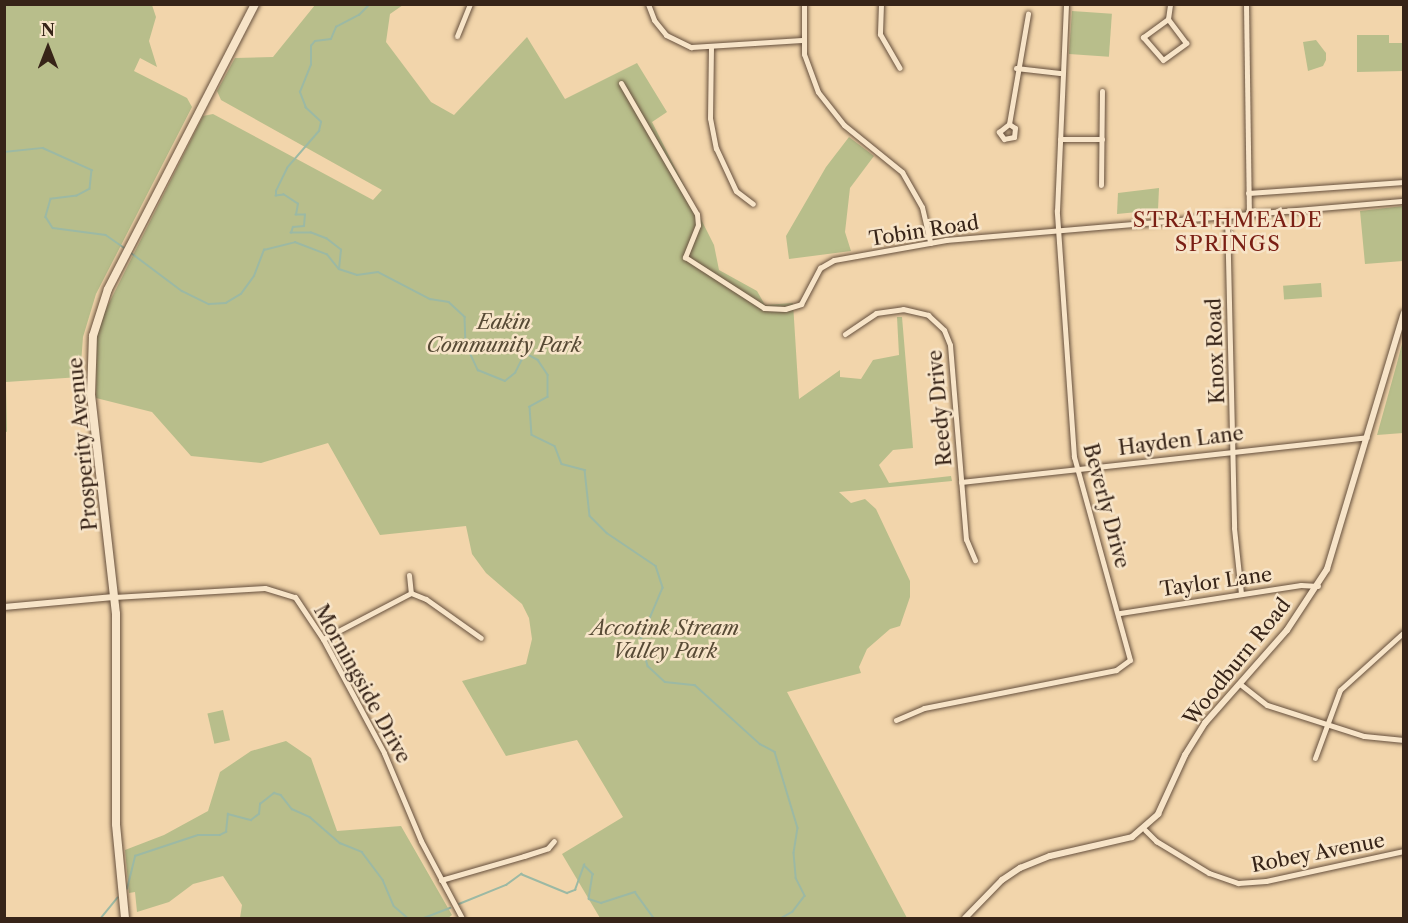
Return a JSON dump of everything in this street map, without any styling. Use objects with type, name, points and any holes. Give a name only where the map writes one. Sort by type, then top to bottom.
[{"type":"main road","name":"Prosperity Avenue","points":[[125,918],[116,824],[114,597],[90,370],[96,320],[121,263],[255,4]]},
{"type":"street","points":[[457,36],[470,4]]},
{"type":"street","points":[[648,4],[660,28],[673,40],[711,47],[802,40]]},
{"type":"street","points":[[804,4],[802,40],[808,69],[826,104],[844,124],[895,164],[910,183],[922,207],[930,243]]},
{"type":"street","points":[[881,4],[880,34],[900,68]]},
{"type":"street","name":"Beverly Drive","points":[[896,720],[924,708],[1131,666],[1131,656],[1120,613],[1076,469],[1058,229],[1060,73],[1066,4]]},
{"type":"street","points":[[1168,19],[1143,37],[1163,60],[1186,43],[1168,19],[1170,4]]},
{"type":"street","points":[[1246,4],[1249,212]]},
{"type":"street","points":[[1009,124],[1016,68],[1028,14]]},
{"type":"street","points":[[711,47],[710,118],[716,148],[736,191],[753,204]]},
{"type":"street","points":[[1016,68],[1060,73]]},
{"type":"street","name":"Tobin Road","points":[[621,83],[697,214],[698,225],[685,257],[754,305],[784,309],[801,303],[820,268],[834,260],[930,243],[1249,212],[1404,201]]},
{"type":"street","points":[[1101,185],[1102,91]]},
{"type":"street","points":[[1060,138],[1102,139]]},
{"type":"street","points":[[1248,193],[1404,182]]},
{"type":"street","name":"Knox Road","points":[[1227,214],[1234,528],[1240,594]]},
{"type":"street","name":"Reedy Drive","points":[[845,334],[876,313],[903,309],[928,315],[944,330],[950,345],[966,539],[975,560]]},
{"type":"street","name":"Woodburn Road","points":[[1145,830],[1164,805],[1185,755],[1205,723],[1240,684],[1318,586],[1334,554],[1404,313]]},
{"type":"street","name":"Hayden Lane","points":[[962,482],[1367,437]]},
{"type":"street","points":[[409,575],[411,593]]},
{"type":"street","name":"Taylor Lane","points":[[1120,613],[1240,594],[1318,586]]},
{"type":"street","name":"Morningside Drive","points":[[114,597],[280,590],[300,602],[323,639],[384,753],[441,880],[462,918]]},
{"type":"street","points":[[323,639],[411,593],[426,599],[481,638]]},
{"type":"street","points":[[4,607],[114,597]]},
{"type":"street","points":[[1315,758],[1335,699],[1347,682],[1404,632]]},
{"type":"street","points":[[1240,684],[1267,705],[1364,736],[1404,740]]},
{"type":"street","points":[[965,918],[1002,880],[1020,868],[1050,856],[1126,839],[1145,830]]},
{"type":"street","name":"Robey Avenue","points":[[1145,830],[1209,873],[1238,883],[1266,881],[1404,851]]},
{"type":"street","points":[[441,880],[548,848],[554,841]]},
{"type":"green space","points":[[4,5],[152,5],[156,17],[149,41],[157,67],[140,58],[134,71],[187,98],[192,107],[96,294],[83,337],[80,377],[6,382],[7,432],[4,431]]},
{"type":"green space","points":[[315,5],[403,5],[390,14],[386,42],[431,102],[454,115],[527,37],[565,99],[637,63],[667,112],[652,122],[714,245],[719,270],[757,291],[765,305],[793,303],[799,399],[840,370],[840,377],[861,379],[873,360],[899,355],[897,317],[902,317],[913,448],[893,450],[879,465],[889,483],[951,476],[952,481],[839,492],[851,503],[865,499],[876,509],[910,581],[910,597],[900,626],[890,629],[867,649],[859,667],[861,673],[787,692],[907,918],[600,918],[562,854],[623,817],[577,740],[506,756],[462,681],[526,664],[532,639],[529,618],[522,604],[486,573],[472,554],[466,526],[380,535],[328,443],[261,463],[191,456],[152,412],[96,398],[97,332],[104,313],[203,116],[213,114],[373,200],[382,190],[221,100],[217,91],[235,58],[273,57]]},
{"type":"green space","points":[[1072,11],[1112,14],[1109,57],[1069,54]]},
{"type":"green space","points":[[1357,35],[1389,35],[1389,43],[1402,43],[1403,71],[1357,72]]},
{"type":"green space","points":[[1316,40],[1326,53],[1326,60],[1323,66],[1308,71],[1303,42]]},
{"type":"green space","points":[[849,137],[874,156],[850,188],[845,232],[851,251],[789,259],[786,236],[826,167]]},
{"type":"green space","points":[[1159,188],[1158,210],[1117,214],[1118,193]]},
{"type":"green space","points":[[1403,206],[1403,261],[1365,264],[1360,211]]},
{"type":"green space","points":[[1321,283],[1322,297],[1284,300],[1283,286]]},
{"type":"green space","points":[[1403,340],[1403,433],[1377,435],[1397,363]]},
{"type":"green space","points":[[223,710],[230,740],[214,744],[207,714]]},
{"type":"green space","points":[[286,741],[311,758],[337,831],[401,826],[452,915],[448,918],[240,918],[242,905],[223,876],[193,884],[169,902],[137,912],[135,892],[129,893],[125,850],[164,835],[208,811],[220,772],[251,751]]},
{"type":"waterway","points":[[339,269],[341,250],[327,239],[311,233],[291,233],[293,227],[304,226],[305,215],[296,215],[298,204],[284,195],[276,196],[276,191],[287,168],[319,131],[321,122],[306,108],[300,92],[311,65],[311,46],[315,41],[331,39],[336,27],[359,15],[370,4]]},
{"type":"waterway","points":[[4,152],[43,148],[92,170],[90,189],[77,196],[51,199],[46,217],[53,228],[106,235],[126,249]]},
{"type":"waterway","points":[[130,252],[182,291],[209,304],[226,303],[241,294],[254,276],[264,250],[295,242],[327,254],[339,269],[357,275],[378,272],[430,299],[449,302],[465,317],[466,344],[478,370],[505,381],[515,373],[525,353],[538,360],[548,375],[548,397],[530,407],[532,435],[555,446],[562,464],[585,470],[590,516],[607,533],[656,566],[663,588],[641,640],[648,666],[665,682],[695,685],[760,744],[775,752],[798,828],[794,853],[796,878],[805,896],[793,912],[782,918]]},
{"type":"waterway","points":[[127,889],[135,856],[198,835],[220,835],[226,832],[228,814],[251,820],[259,814],[260,804],[274,793],[281,795],[292,809],[310,817],[340,843],[362,852],[383,880],[394,906],[408,918]]},
{"type":"waterway","points":[[459,904],[506,885],[521,874],[567,893],[575,890],[584,865],[593,874],[589,899],[601,903],[635,892],[654,918]]},
{"type":"waterway","points":[[101,918],[117,898]]},
{"type":"waterway","points":[[424,918],[450,908]]},
{"type":"district","name":"STRATHMEADE SPRINGS","points":[[1228,232]]},
{"type":"park label","name":"Eakin Community Park","points":[[504,334]]},
{"type":"park label","name":"Accotink Stream Valley Park","points":[[665,640]]}]
